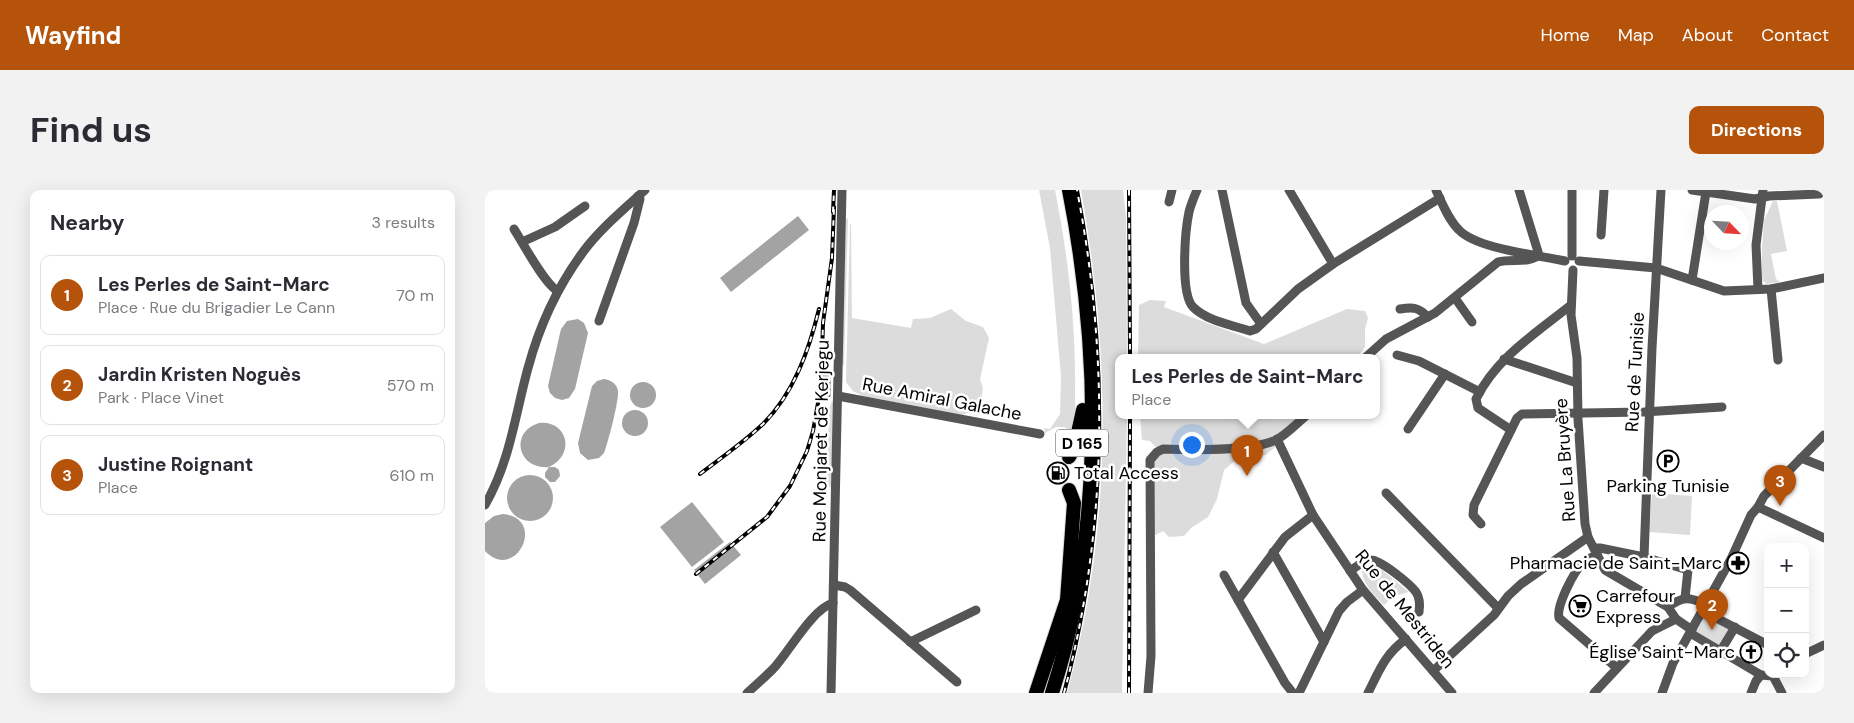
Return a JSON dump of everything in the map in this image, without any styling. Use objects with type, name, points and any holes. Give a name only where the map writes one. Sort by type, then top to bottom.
[{"type":"highway","name":"D 165","points":[[1043,693],[1067,600],[1076,546],[1081,473],[1083,410],[1079,322],[1061,190]]},
{"type":"highway","name":"D 165","points":[[1052,693],[1070,628],[1080,579],[1087,525],[1090,475],[1092,410],[1087,320],[1076,225],[1069,190]]},
{"type":"highway","points":[[1069,457],[1075,446],[1083,410]]},
{"type":"highway","points":[[1036,693],[1067,600],[1074,503],[1069,490]]},
{"type":"street","name":"Rue Monjaret de Kerjegu","points":[[831,693],[842,190]]},
{"type":"street","points":[[1169,202],[1172,190]]},
{"type":"street","points":[[1197,190],[1188,218],[1185,282],[1187,295],[1191,305],[1211,318],[1250,331],[1256,329],[1298,289],[1438,194],[1453,223],[1465,236],[1499,248],[1539,255],[1656,268],[1724,291],[1771,289],[1824,278]]},
{"type":"street","points":[[1222,190],[1246,303],[1261,324]]},
{"type":"street","points":[[1519,190],[1539,255]]},
{"type":"street","points":[[1572,190],[1572,259]]},
{"type":"street","points":[[1601,235],[1604,190]]},
{"type":"street","name":"Rue de Tunisie","points":[[1644,556],[1649,411],[1661,190]]},
{"type":"street","points":[[1692,190],[1755,199],[1762,194]]},
{"type":"street","points":[[1762,194],[1769,196],[1819,194],[1819,190]]},
{"type":"street","points":[[1291,191],[1333,264]]},
{"type":"street","points":[[1692,280],[1706,192]]},
{"type":"street","points":[[485,505],[504,465],[530,361],[541,330],[559,291],[583,252],[597,235],[641,193]]},
{"type":"street","points":[[599,321],[634,223],[641,193]]},
{"type":"street","points":[[1758,289],[1756,245],[1762,194]]},
{"type":"street","points":[[522,242],[555,227],[585,206]]},
{"type":"street","points":[[514,229],[553,288],[559,291]]},
{"type":"street","points":[[1369,354],[1386,339],[1428,317],[1455,298],[1498,262],[1505,260],[1529,260],[1539,255]]},
{"type":"street","name":"Rue La Bruyère","points":[[1572,259],[1565,266],[1573,270],[1571,305],[1577,358],[1578,414],[1585,524],[1588,537],[1605,570],[1669,607]]},
{"type":"street","points":[[1771,289],[1778,360]]},
{"type":"street","points":[[1455,298],[1473,322]]},
{"type":"street","points":[[1511,430],[1478,408],[1476,399],[1504,358],[1571,305]]},
{"type":"street","points":[[1400,309],[1414,307],[1420,309],[1428,317]]},
{"type":"street","points":[[1397,355],[1419,361],[1480,392]]},
{"type":"street","points":[[1504,358],[1577,383]]},
{"type":"street","points":[[826,373],[826,395]]},
{"type":"street","points":[[1408,429],[1445,374]]},
{"type":"street","name":"Rue Amiral Galache","points":[[838,396],[1039,434]]},
{"type":"street","points":[[1481,524],[1473,515],[1474,505],[1517,418],[1522,414],[1578,414],[1722,407]]},
{"type":"street","points":[[1148,693],[1151,656],[1150,460],[1157,452],[1163,449],[1241,447],[1262,444],[1277,439],[1302,419]]},
{"type":"street","points":[[1662,693],[1673,663],[1731,559],[1751,515],[1764,496],[1824,435]]},
{"type":"street","name":"Rue de Mestriden","points":[[1277,439],[1313,515],[1363,590],[1452,693]]},
{"type":"street","points":[[1801,458],[1824,467]]},
{"type":"street","points":[[1386,493],[1498,608]]},
{"type":"street","points":[[1758,507],[1824,538]]},
{"type":"street","points":[[1238,600],[1285,537],[1313,515]]},
{"type":"street","points":[[1433,671],[1521,584],[1588,537]]},
{"type":"street","points":[[1617,668],[1559,618],[1557,611],[1573,577],[1583,563],[1600,548],[1644,556],[1688,570],[1685,598]]},
{"type":"street","points":[[1273,552],[1324,642]]},
{"type":"street","points":[[1351,571],[1368,561],[1372,560],[1381,563],[1415,590],[1420,603],[1419,612]]},
{"type":"street","points":[[1224,575],[1285,683],[1293,693]]},
{"type":"street","points":[[834,585],[851,590],[957,682]]},
{"type":"street","points":[[1299,693],[1342,606],[1363,590]]},
{"type":"street","points":[[1751,693],[1756,680],[1761,675],[1720,652],[1691,631],[1677,620],[1669,607],[1678,600],[1685,598],[1704,607],[1764,643]]},
{"type":"street","points":[[747,693],[774,668],[817,614],[833,603]]},
{"type":"street","points":[[910,642],[976,610]]},
{"type":"street","points":[[1594,693],[1652,631],[1677,620]]},
{"type":"street","points":[[1720,652],[1735,626]]},
{"type":"street","points":[[1368,693],[1390,651],[1406,639]]},
{"type":"street","points":[[1809,652],[1824,645]]},
{"type":"street","points":[[1774,678],[1782,693]]},
{"type":"shaded area","points":[[1039,190],[1055,190],[1064,240],[1073,315],[1075,425],[1073,436],[1065,427],[1056,427],[1045,433],[1044,428],[1050,429],[1060,414],[1061,377],[1050,248]]},
{"type":"shaded area","points":[[1081,190],[1123,190],[1126,217],[1127,354],[1115,354],[1115,419],[1127,419],[1122,693],[1067,693],[1082,631],[1093,568],[1100,505],[1103,442],[1102,379],[1091,253]]},
{"type":"shaded area","points":[[1773,201],[1777,201],[1787,251],[1771,254],[1776,279],[1780,282],[1767,284],[1763,281],[1762,276],[1764,220]]},
{"type":"shaded area","points":[[798,216],[809,230],[731,292],[720,278]]},
{"type":"shaded area","points":[[848,218],[844,366],[842,364],[846,219]]},
{"type":"shaded area","points":[[850,224],[852,318],[911,328],[913,319],[930,318],[951,309],[966,321],[983,327],[989,338],[980,379],[983,388],[981,400],[978,407],[973,411],[962,415],[863,396],[853,391],[846,382]]},
{"type":"shaded area","points":[[1150,300],[1166,301],[1164,307],[1264,344],[1347,309],[1365,311],[1368,318],[1365,329],[1365,347],[1359,354],[1138,354],[1139,305]]},
{"type":"shaded area","points":[[578,319],[584,323],[588,333],[575,389],[569,398],[562,400],[555,398],[550,393],[548,386],[561,329],[567,321]]},
{"type":"shaded area","points":[[604,379],[615,384],[618,391],[617,403],[604,453],[599,458],[588,460],[580,453],[578,443],[592,386],[597,381]]},
{"type":"shaded area","points":[[643,382],[652,386],[656,395],[652,404],[643,408],[634,404],[630,395],[634,386]]},
{"type":"shaded area","points":[[832,401],[831,486],[829,488],[827,487],[829,408]]},
{"type":"shaded area","points":[[635,410],[644,414],[648,423],[644,432],[635,436],[626,432],[622,423],[626,414]]},
{"type":"shaded area","points":[[1140,419],[1307,419],[1266,455],[1237,459],[1224,470],[1217,499],[1208,517],[1191,528],[1184,536],[1169,537],[1163,531],[1154,536],[1152,464],[1156,447],[1150,441],[1142,440]]},
{"type":"shaded area","points":[[539,423],[557,427],[565,439],[563,455],[558,462],[549,467],[530,463],[524,457],[521,450],[524,434]]},
{"type":"shaded area","points":[[549,467],[555,467],[559,470],[560,476],[555,482],[550,482],[545,477]]},
{"type":"shaded area","points":[[530,475],[543,479],[549,485],[553,498],[549,511],[543,517],[530,521],[517,517],[511,511],[507,498],[511,485],[517,479]]},
{"type":"shaded area","points":[[1652,493],[1692,496],[1690,535],[1649,532]]},
{"type":"shaded area","points":[[692,502],[724,542],[692,567],[660,527]]},
{"type":"shaded area","points":[[503,514],[516,518],[523,526],[525,536],[522,546],[516,555],[507,559],[496,559],[485,551],[485,523],[494,516]]},
{"type":"shaded area","points":[[730,542],[741,555],[705,584],[694,570]]},
{"type":"shaded area","points":[[1368,565],[1376,565],[1409,592],[1394,596],[1384,605],[1369,589],[1364,580],[1362,569]]},
{"type":"shaded area","points":[[1705,614],[1730,626],[1718,648],[1694,633]]},
{"type":"railway","points":[[833,212],[834,190]]},
{"type":"railway","points":[[1064,693],[1079,631],[1089,569],[1096,506],[1099,442],[1099,379],[1095,316],[1077,190]]},
{"type":"railway","points":[[1129,190],[1130,354]]},
{"type":"railway","points":[[696,574],[767,517],[790,486],[807,451],[813,431],[821,386],[823,323],[832,258],[834,207]]},
{"type":"railway","points":[[700,474],[756,431],[774,412],[792,385],[799,370],[819,309]]},
{"type":"railway","points":[[1129,693],[1130,419]]},
{"type":"place","name":"Parking Tunisie","points":[[1668,461]]},
{"type":"place","name":"Total Access","points":[[1058,473]]},
{"type":"place","name":"Les Perles de Saint-Marc","points":[[1247,476]]},
{"type":"place","name":"Justine Roignant","points":[[1780,506]]},
{"type":"place","name":"Pharmacie de Saint-Marc","points":[[1738,563]]},
{"type":"place","name":"Carrefour Express","points":[[1580,606]]},
{"type":"place","name":"Jardin Kristen Noguès","points":[[1712,630]]},
{"type":"place","name":"Église Saint-Marc","points":[[1751,652]]}]
